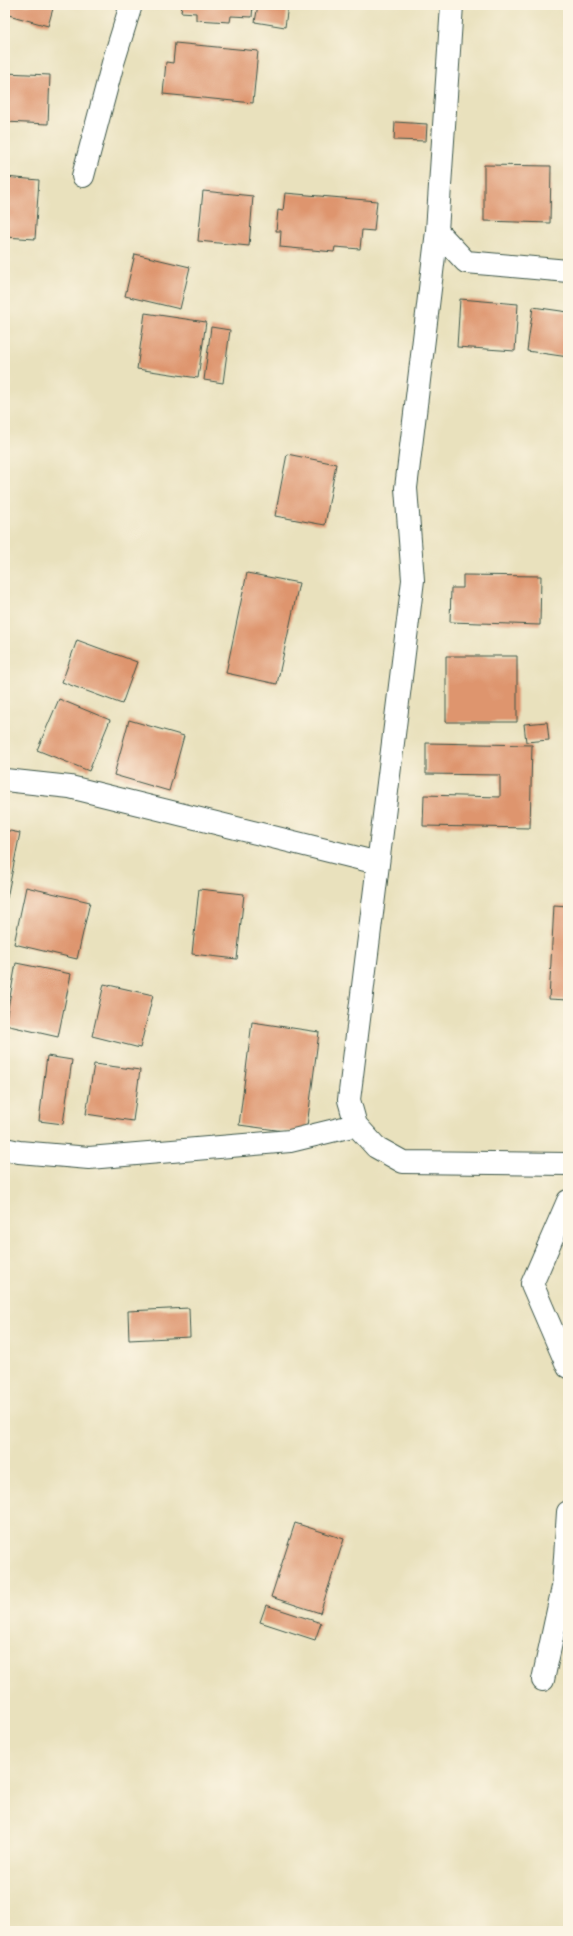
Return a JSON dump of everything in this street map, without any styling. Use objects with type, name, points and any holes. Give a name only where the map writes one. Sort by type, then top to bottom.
[{"type":"street","points":[[83,176],[131,5]]},
{"type":"street","points":[[452,5],[436,231],[406,488],[413,580],[348,1100],[356,1125],[376,1147],[403,1162],[568,1164]]},
{"type":"street","points":[[436,231],[466,262],[568,271]]},
{"type":"street","points":[[5,780],[70,787],[378,862]]},
{"type":"street","points":[[5,1149],[19,1152],[89,1158],[290,1141],[356,1125]]},
{"type":"street","points":[[568,1201],[532,1284],[568,1367]]},
{"type":"street","points":[[543,1680],[563,1587],[568,1512]]},
{"type":"building","points":[[5,5],[54,5],[48,26],[5,14]]},
{"type":"building","points":[[182,5],[253,5],[252,17],[231,16],[230,22],[196,20],[196,13],[181,12]]},
{"type":"building","points":[[258,5],[288,5],[285,27],[255,22]]},
{"type":"building","points":[[175,43],[258,51],[253,103],[163,94],[166,62],[173,63]]},
{"type":"building","points":[[5,73],[50,75],[48,124],[5,122]]},
{"type":"building","points":[[395,122],[427,124],[426,141],[394,140]]},
{"type":"building","points":[[484,165],[551,166],[550,223],[484,221]]},
{"type":"building","points":[[5,177],[39,180],[35,239],[5,237]]},
{"type":"building","points":[[203,191],[253,196],[249,246],[198,241]]},
{"type":"building","points":[[285,193],[377,201],[374,231],[362,230],[360,249],[335,247],[334,252],[280,247],[281,231],[276,231],[278,210],[283,211]]},
{"type":"building","points":[[135,254],[190,267],[180,309],[125,296]]},
{"type":"building","points":[[460,299],[518,304],[515,351],[457,347]]},
{"type":"building","points":[[533,307],[568,312],[568,357],[527,351]]},
{"type":"building","points":[[145,313],[206,322],[198,378],[137,369]]},
{"type":"building","points":[[211,327],[230,330],[223,383],[204,380]]},
{"type":"building","points":[[287,454],[336,464],[325,525],[275,516]]},
{"type":"building","points":[[247,573],[299,583],[277,684],[226,673]]},
{"type":"building","points":[[463,575],[541,576],[540,625],[450,622],[451,588],[463,588]]},
{"type":"building","points":[[77,640],[137,662],[122,704],[62,682]]},
{"type":"building","points":[[446,656],[517,656],[517,722],[446,722]]},
{"type":"building","points":[[59,699],[110,720],[89,771],[37,750]]},
{"type":"building","points":[[129,720],[184,736],[169,791],[114,775]]},
{"type":"building","points":[[547,722],[549,740],[526,742],[524,724]]},
{"type":"building","points":[[426,743],[532,745],[530,828],[423,826],[424,795],[500,797],[500,775],[426,774]]},
{"type":"building","points":[[5,830],[20,833],[7,898],[5,898]]},
{"type":"building","points":[[26,887],[90,902],[77,959],[14,944]]},
{"type":"building","points":[[199,889],[244,894],[237,959],[192,954]]},
{"type":"building","points":[[554,905],[568,906],[568,1000],[549,999]]},
{"type":"building","points":[[16,963],[71,974],[58,1037],[5,1025]]},
{"type":"building","points":[[104,984],[153,995],[140,1048],[92,1036]]},
{"type":"building","points":[[252,1022],[319,1032],[306,1134],[239,1125]]},
{"type":"building","points":[[47,1056],[72,1060],[63,1124],[39,1121]]},
{"type":"building","points":[[94,1064],[140,1070],[133,1121],[86,1114]]},
{"type":"building","points":[[189,1308],[190,1337],[129,1340],[128,1311]]},
{"type":"building","points":[[295,1523],[344,1539],[320,1613],[271,1597]]},
{"type":"building","points":[[266,1605],[321,1623],[315,1640],[260,1622]]}]
